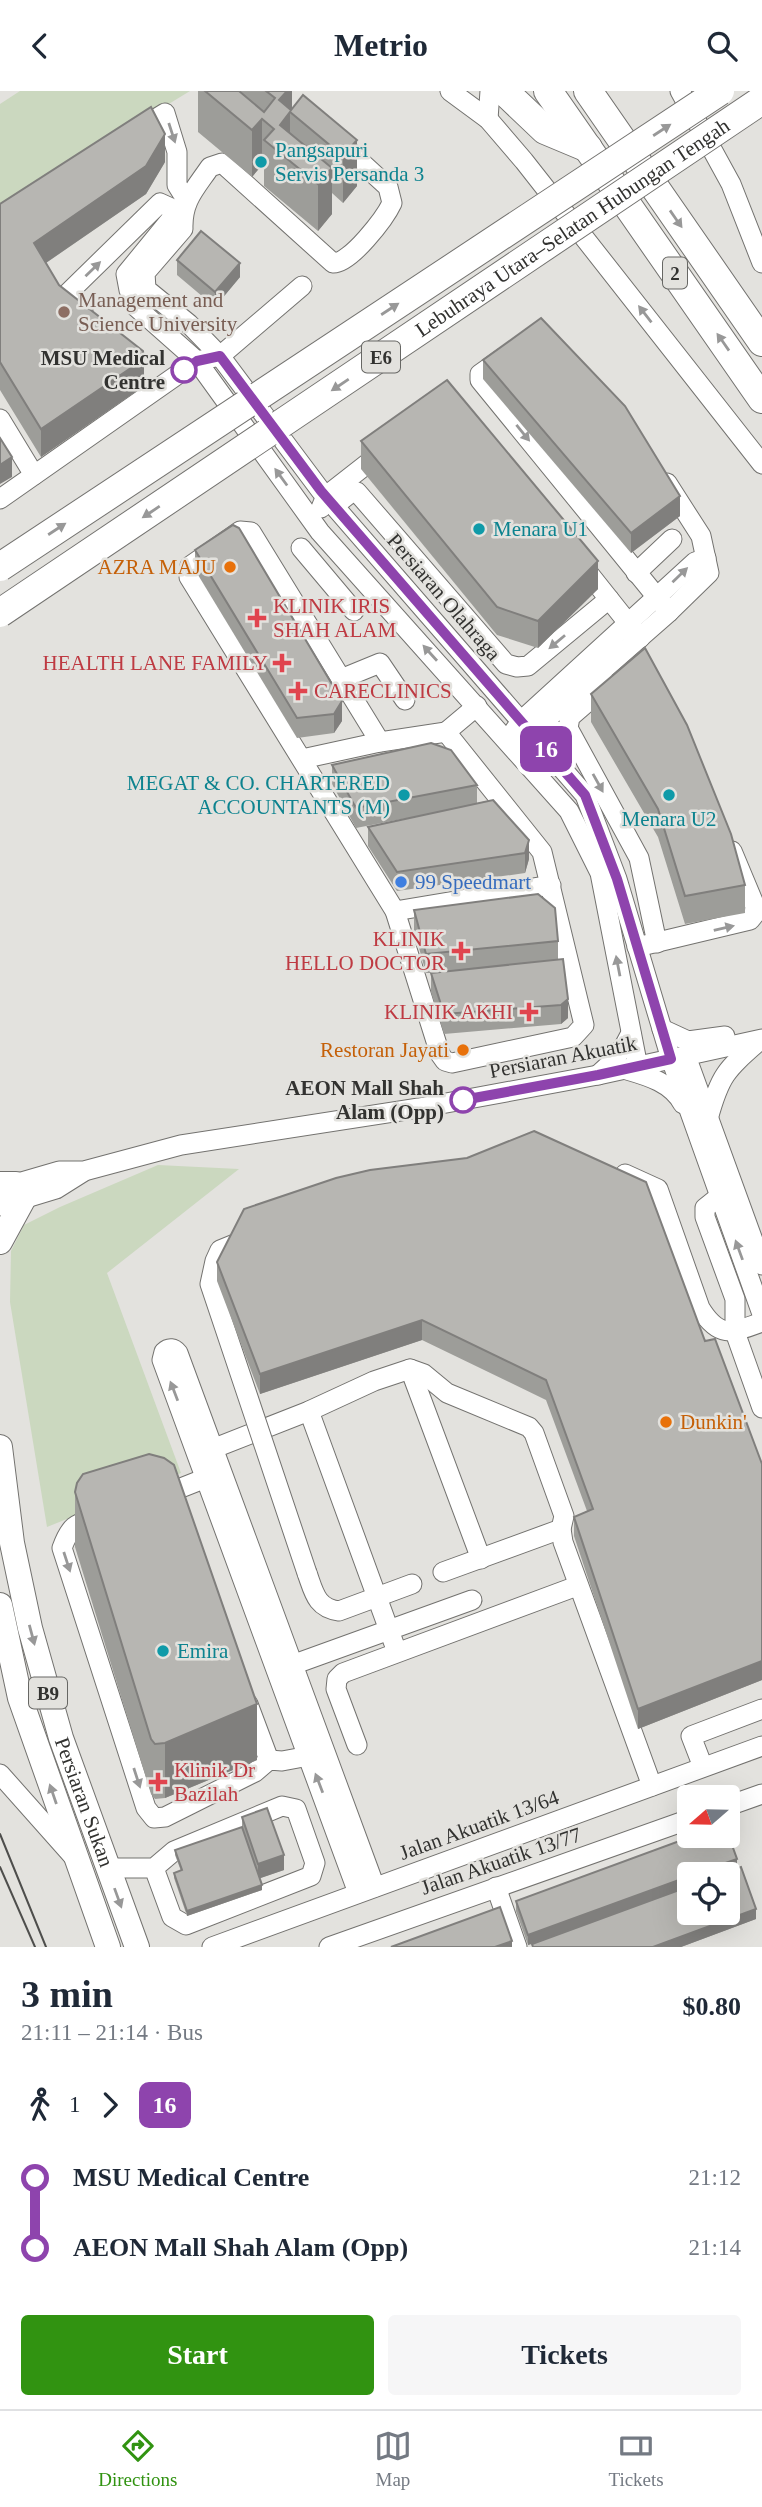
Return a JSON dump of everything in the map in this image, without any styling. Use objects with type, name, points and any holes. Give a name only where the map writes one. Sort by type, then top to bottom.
[{"type":"highway","points":[[504,91],[545,130],[588,148]]},
{"type":"highway","name":"2","points":[[548,91],[762,399]]},
{"type":"highway","name":"Lebuhraya Utara–Selatan Hubungan Tengah","points":[[0,567],[720,91]]},
{"type":"highway","name":"2","points":[[592,95],[762,342]]},
{"type":"highway","name":"Lebuhraya Utara–Selatan Hubungan Tengah","points":[[0,613],[762,100]]},
{"type":"main road","points":[[0,1242],[10,1189]]},
{"type":"main road","name":"Persiaran Sukan","points":[[0,1447],[12,1543],[30,1627],[61,1738],[107,1868],[118,1940]]},
{"type":"main road","name":"Persiaran Sukan","points":[[0,1605],[20,1698],[75,1859],[118,1940]]},
{"type":"main road","points":[[118,1940],[155,1947]]},
{"type":"street","points":[[450,91],[488,119],[600,256],[762,464]]},
{"type":"street","points":[[488,119],[490,91]]},
{"type":"street","points":[[680,91],[731,184],[762,263]]},
{"type":"street","points":[[117,143],[165,113],[177,152],[177,185],[185,207]]},
{"type":"street","points":[[321,126],[388,187],[392,203],[386,216],[345,260],[333,263],[222,163],[210,167],[185,207],[171,219],[126,274],[129,291],[136,307],[197,361],[320,532],[569,811],[600,873],[631,1033],[632,1068],[667,1086],[701,1121],[720,1196],[762,1314]]},
{"type":"street","points":[[94,322],[67,294],[160,203],[185,207]]},
{"type":"street","name":"Persiaran Olahraga","points":[[185,207],[183,229],[145,273],[146,289],[189,324],[220,356],[330,501],[585,795],[617,879],[662,1029],[679,1058]]},
{"type":"street","points":[[0,499],[153,383],[197,361],[220,356],[302,286]]},
{"type":"street","points":[[519,346],[480,374],[480,380],[663,605]]},
{"type":"street","points":[[0,419],[34,475]]},
{"type":"street","points":[[320,532],[318,515],[401,437]]},
{"type":"street","points":[[330,501],[353,491],[357,492],[506,664],[528,666],[627,625],[663,605],[709,573],[701,536],[658,470]]},
{"type":"street","points":[[380,742],[251,532],[240,531],[190,566],[189,577],[395,911],[426,986],[440,1054],[445,1061],[452,1063],[573,1037],[584,1025],[563,963],[551,885],[542,852],[446,733]]},
{"type":"street","points":[[272,566],[320,532]]},
{"type":"street","points":[[636,573],[672,539]]},
{"type":"street","points":[[566,546],[627,625]]},
{"type":"street","points":[[301,548],[354,611]]},
{"type":"street","points":[[527,726],[560,706],[627,625]]},
{"type":"street","points":[[508,741],[527,726],[627,625]]},
{"type":"street","points":[[627,625],[570,717],[568,728],[639,858],[657,943]]},
{"type":"street","points":[[341,678],[380,663],[405,700]]},
{"type":"street","points":[[302,759],[380,742],[446,733],[477,706]]},
{"type":"street","points":[[560,706],[559,754],[562,767]]},
{"type":"street","points":[[480,811],[506,806]]},
{"type":"street","points":[[637,947],[745,923],[754,915],[755,906],[725,834]]},
{"type":"street","points":[[350,841],[376,835]]},
{"type":"street","points":[[395,911],[551,885]]},
{"type":"street","points":[[662,1029],[688,1041],[734,1035],[757,1040]]},
{"type":"street","points":[[598,1075],[613,1062],[631,1033]]},
{"type":"street","points":[[701,1121],[728,1068],[757,1040]]},
{"type":"street","name":"Persiaran Akuatik","points":[[0,1206],[10,1189],[59,1171],[84,1171],[181,1145],[419,1108],[598,1075],[757,1040]]},
{"type":"street","points":[[679,1058],[701,1121],[762,1265]]},
{"type":"street","points":[[612,1168],[658,1189],[700,1308],[709,1323],[722,1331],[735,1332],[762,1322]]},
{"type":"street","points":[[720,1196],[705,1208],[705,1217],[735,1299],[735,1332],[762,1408]]},
{"type":"street","points":[[262,1234],[219,1250],[210,1285],[317,1599],[327,1610],[339,1611],[412,1584]]},
{"type":"street","points":[[410,1369],[481,1559]]},
{"type":"street","points":[[206,1452],[309,1411],[374,1381],[410,1369],[424,1374],[447,1393],[529,1427],[534,1433],[565,1516],[561,1529],[563,1542],[578,1587],[652,1786]]},
{"type":"street","points":[[309,1411],[397,1652]]},
{"type":"street","points":[[206,1452],[206,1478],[282,1662],[309,1756],[334,1822],[367,1890]]},
{"type":"street","points":[[206,1452],[367,1890]]},
{"type":"street","points":[[144,1501],[172,1499],[206,1478]]},
{"type":"street","points":[[119,1509],[81,1522],[69,1530],[62,1548],[146,1808],[154,1818],[165,1817],[255,1772],[269,1760],[282,1761],[309,1756]]},
{"type":"street","points":[[443,1572],[561,1529]]},
{"type":"street","points":[[357,1745],[336,1689],[337,1679],[343,1673],[578,1587]]},
{"type":"street","points":[[282,1662],[470,1594]]},
{"type":"street","points":[[241,1684],[269,1760]]},
{"type":"street","points":[[703,1767],[691,1736],[762,1710]]},
{"type":"street","name":"Jalan Akuatik 13/64","points":[[212,1947],[762,1746]]},
{"type":"street","points":[[0,1774],[75,1859]]},
{"type":"street","points":[[740,1802],[761,1796]]},
{"type":"street","points":[[107,1868],[154,1868],[174,1851],[282,1806],[296,1809],[315,1863],[311,1876],[247,1894],[186,1925],[172,1917],[154,1868]]},
{"type":"street","points":[[305,1834],[334,1822]]},
{"type":"street","name":"Jalan Akuatik 13/77","points":[[329,1947],[677,1824]]},
{"type":"street","points":[[223,1829],[232,1853]]},
{"type":"street","points":[[496,1887],[517,1947]]},
{"type":"street","points":[[247,1894],[259,1930]]},
{"type":"green space","points":[[20,91],[190,91],[0,207],[0,104]]},
{"type":"green space","points":[[158,1165],[239,1169],[107,1273],[181,1473],[47,1527],[10,1302],[11,1251],[24,1225]]},
{"type":"building","points":[[205,91],[239,91],[264,112],[275,98],[266,91],[287,91],[279,100],[291,110],[303,95],[357,140],[343,156],[290,112],[280,125],[332,168],[318,184],[264,140],[274,129],[262,119],[252,130]]},
{"type":"building","name":"MSU Medical Centre","points":[[151,107],[165,134],[146,166],[34,243],[59,285],[143,351],[144,359],[41,429],[0,362],[0,204]]},
{"type":"building","points":[[201,231],[240,263],[215,292],[177,260]]},
{"type":"building","points":[[541,318],[625,406],[680,496],[631,533],[483,360]]},
{"type":"building","name":"Menara U1","points":[[447,380],[598,561],[538,621],[497,607],[361,441]]},
{"type":"building","points":[[0,438],[12,457],[0,465]]},
{"type":"building","points":[[233,525],[239,528],[342,701],[334,714],[297,718],[195,550]]},
{"type":"building","name":"Menara U2","points":[[645,648],[687,725],[731,834],[745,885],[685,896],[658,809],[591,694]]},
{"type":"building","points":[[431,743],[451,750],[477,785],[356,808],[332,765]]},
{"type":"building","points":[[493,800],[529,840],[525,853],[397,872],[368,827]]},
{"type":"building","points":[[538,894],[555,908],[558,941],[426,954],[414,910]]},
{"type":"building","points":[[563,959],[568,999],[561,1005],[444,1014],[431,973]]},
{"type":"building","points":[[534,1131],[646,1182],[705,1341],[715,1339],[762,1464],[762,1661],[638,1709],[574,1517],[593,1509],[546,1380],[422,1320],[260,1374],[217,1262],[244,1209],[336,1178],[370,1170],[467,1158]]},
{"type":"building","name":"Emira","points":[[149,1454],[164,1458],[174,1465],[257,1704],[165,1743],[155,1744],[151,1739],[75,1492],[83,1474]]},
{"type":"building","points":[[267,1808],[284,1855],[258,1864],[242,1817]]},
{"type":"building","points":[[242,1827],[262,1885],[187,1911],[174,1873],[182,1870],[175,1850]]},
{"type":"building","points":[[677,1842],[677,1848],[733,1848],[737,1859],[728,1862],[677,1862],[677,1881],[528,1935],[516,1901]]},
{"type":"building","points":[[740,1867],[756,1909],[740,1915]]},
{"type":"building","points":[[677,1891],[677,1925],[713,1925],[653,1947],[533,1947],[532,1944]]},
{"type":"building","points":[[500,1907],[512,1941],[495,1947],[391,1947]]},
{"type":"tram line","points":[[0,1834],[46,1947]]},
{"type":"tram line","points":[[0,1867],[35,1947]]},
{"type":"bus line","name":"16","points":[[184,370],[197,361],[220,356],[321,491],[585,795],[617,879],[671,1059],[463,1100]]},
{"type":"place","name":"Pangsapuri Servis Persanda 3","points":[[261,162]]},
{"type":"place","name":"Management and Science University","points":[[64,312]]},
{"type":"place","name":"MSU Medical Centre","points":[[184,370]]},
{"type":"place","name":"Menara U1","points":[[479,529]]},
{"type":"place","name":"AZRA MAJU","points":[[230,567]]},
{"type":"place","name":"KLINIK IRIS SHAH ALAM","points":[[257,618]]},
{"type":"place","name":"HEALTH LANE FAMILY","points":[[282,663]]},
{"type":"place","name":"CARECLINICS","points":[[298,691]]},
{"type":"place","name":"MEGAT & CO. CHARTERED ACCOUNTANTS (M)","points":[[404,795]]},
{"type":"place","name":"Menara U2","points":[[669,795]]},
{"type":"place","name":"99 Speedmart","points":[[401,882]]},
{"type":"place","name":"KLINIK HELLO DOCTOR","points":[[461,951]]},
{"type":"place","name":"KLINIK AKHI","points":[[529,1012]]},
{"type":"place","name":"Restoran Jayati","points":[[463,1050]]},
{"type":"place","name":"AEON Mall Shah Alam (Opp)","points":[[463,1100]]},
{"type":"place","name":"Dunkin'","points":[[666,1422]]},
{"type":"place","name":"Emira","points":[[163,1651]]},
{"type":"place","name":"Klinik Dr Bazilah","points":[[158,1782]]}]
